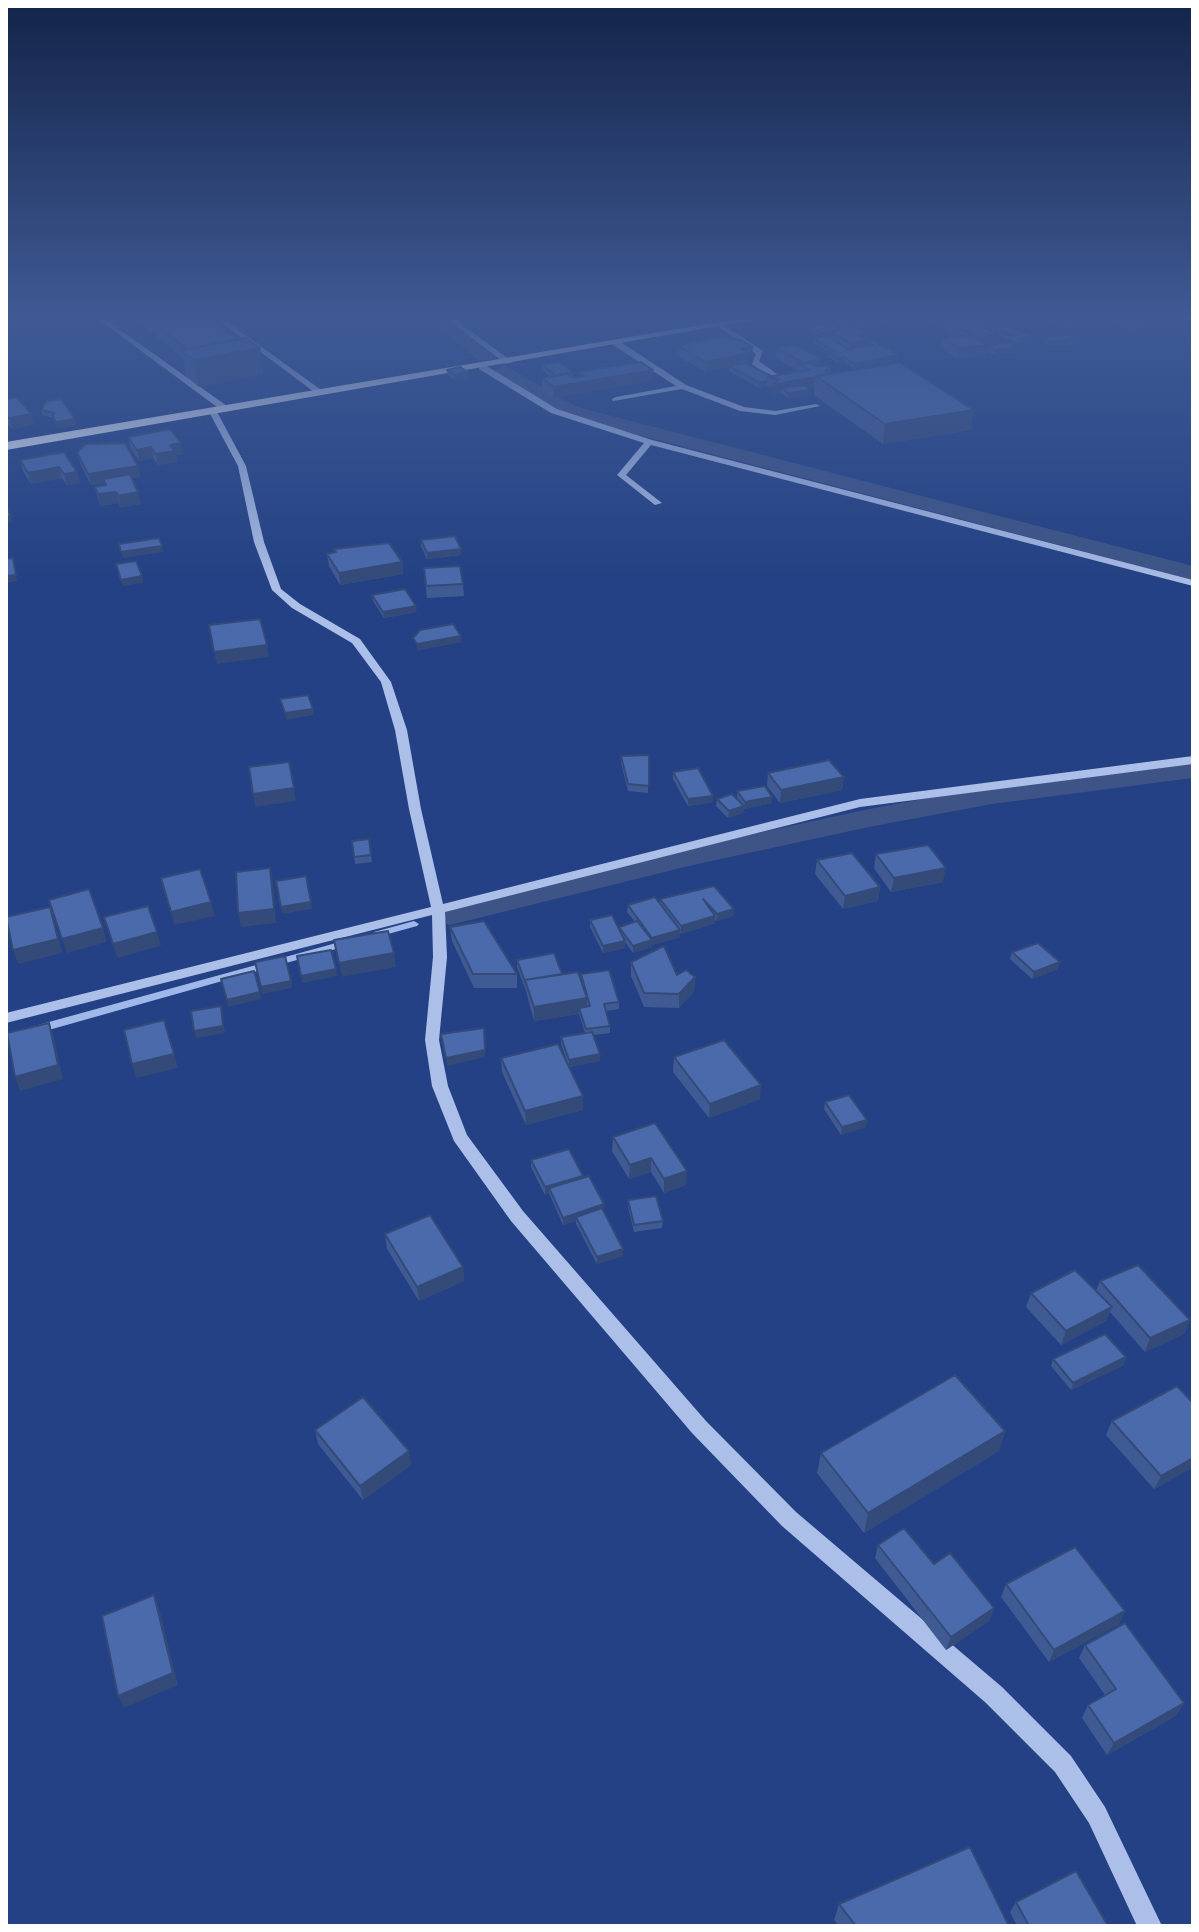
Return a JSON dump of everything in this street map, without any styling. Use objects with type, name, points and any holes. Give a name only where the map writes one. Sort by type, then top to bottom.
[{"type":"main road","points":[[6,446],[217,409]]},
{"type":"street","points":[[218,409],[242,466],[259,542],[277,590],[296,606],[356,641],[386,682],[401,730],[438,909],[440,957],[432,1040],[440,1086],[460,1137],[517,1216],[699,1427],[789,1519],[994,1695],[1063,1764],[1097,1815],[1150,1926]]},
{"type":"street","points":[[551,409],[649,442],[1193,583]]},
{"type":"street","points":[[749,409],[760,413],[791,409]]},
{"type":"street","points":[[649,442],[621,475],[658,503]]},
{"type":"street","points":[[6,1018],[860,803],[1193,760]]},
{"type":"building","points":[[6,409],[27,409],[32,414],[9,418]]},
{"type":"building","points":[[68,409],[75,419],[56,422],[52,414],[55,413],[41,410]]},
{"type":"building","points":[[864,409],[974,410],[885,424]]},
{"type":"building","points":[[170,429],[181,443],[170,445],[175,451],[156,454],[151,447],[137,450],[128,437]]},
{"type":"building","points":[[125,443],[138,466],[88,474],[77,452],[86,444]]},
{"type":"building","points":[[64,452],[77,472],[64,474],[59,467],[28,473],[20,460]]},
{"type":"building","points":[[130,474],[138,492],[118,496],[116,492],[98,494],[95,487],[106,485],[103,479]]},
{"type":"building","points":[[455,536],[461,549],[427,553],[421,540]]},
{"type":"building","points":[[159,538],[162,546],[121,552],[119,544]]},
{"type":"building","points":[[389,543],[402,562],[339,573],[327,554],[336,552],[334,549]]},
{"type":"building","points":[[13,558],[16,575],[6,576],[6,559]]},
{"type":"building","points":[[136,561],[142,576],[121,580],[116,564]]},
{"type":"building","points":[[460,566],[463,584],[426,586],[424,568]]},
{"type":"building","points":[[405,589],[416,606],[383,612],[372,595]]},
{"type":"building","points":[[260,619],[267,645],[214,652],[209,625]]},
{"type":"building","points":[[453,624],[461,636],[417,644],[413,638],[420,630]]},
{"type":"building","points":[[308,695],[313,709],[285,713],[280,699]]},
{"type":"building","points":[[649,755],[649,786],[628,784],[621,756]]},
{"type":"building","points":[[829,760],[844,777],[781,790],[768,773]]},
{"type":"building","points":[[289,762],[294,788],[253,794],[249,767]]},
{"type":"building","points":[[698,768],[713,796],[688,799],[673,772]]},
{"type":"building","points":[[765,786],[772,797],[745,802],[737,791]]},
{"type":"building","points":[[732,794],[744,806],[729,811],[717,799]]},
{"type":"building","points":[[369,839],[371,855],[354,857],[352,841]]},
{"type":"building","points":[[928,845],[946,868],[894,878],[876,854]]},
{"type":"building","points":[[852,853],[880,887],[845,896],[817,860]]},
{"type":"building","points":[[270,868],[274,909],[238,913],[236,872]]},
{"type":"building","points":[[200,869],[211,902],[171,912],[161,878]]},
{"type":"building","points":[[306,876],[311,902],[281,907],[276,881]]},
{"type":"building","points":[[714,886],[734,909],[717,914],[703,899],[715,916],[681,926],[660,899]]},
{"type":"building","points":[[89,889],[103,928],[62,939],[49,900]]},
{"type":"building","points":[[655,897],[680,930],[652,938],[628,905]]},
{"type":"building","points":[[148,906],[157,932],[113,944],[104,917]]},
{"type":"building","points":[[50,907],[58,939],[13,950],[6,917]]},
{"type":"building","points":[[612,915],[625,941],[603,946],[590,920]]},
{"type":"building","points":[[484,921],[517,974],[473,974],[450,927]]},
{"type":"building","points":[[637,921],[652,940],[633,946],[619,927]]},
{"type":"building","points":[[388,931],[394,953],[339,963],[334,940]]},
{"type":"building","points":[[1038,943],[1060,962],[1034,972],[1012,952]]},
{"type":"building","points":[[664,946],[677,975],[686,970],[695,977],[679,994],[644,993],[631,962]]},
{"type":"building","points":[[331,950],[336,969],[301,976],[297,956]]},
{"type":"building","points":[[554,953],[562,974],[525,980],[526,984],[517,960]]},
{"type":"building","points":[[285,956],[291,981],[261,987],[255,962]]},
{"type":"building","points":[[609,970],[619,1002],[604,1004],[610,1026],[586,1029],[579,1008],[590,1006],[581,974]]},
{"type":"building","points":[[254,971],[260,992],[227,1000],[221,979]]},
{"type":"building","points":[[578,972],[587,998],[534,1007],[525,980]]},
{"type":"building","points":[[221,1006],[223,1026],[194,1031],[191,1011]]},
{"type":"building","points":[[164,1020],[174,1054],[132,1064],[124,1030]]},
{"type":"building","points":[[49,1023],[58,1065],[15,1077],[7,1033]]},
{"type":"building","points":[[484,1028],[485,1050],[446,1058],[441,1034]]},
{"type":"building","points":[[592,1032],[600,1054],[569,1060],[561,1037]]},
{"type":"building","points":[[724,1040],[761,1085],[710,1104],[674,1057]]},
{"type":"building","points":[[558,1044],[583,1096],[525,1111],[501,1058]]},
{"type":"building","points":[[849,1095],[867,1120],[842,1127],[825,1102]]},
{"type":"building","points":[[655,1123],[687,1171],[664,1179],[651,1158],[630,1165],[613,1137]]},
{"type":"building","points":[[569,1149],[583,1176],[545,1187],[531,1160]]},
{"type":"building","points":[[589,1176],[604,1204],[563,1218],[549,1188]]},
{"type":"building","points":[[656,1196],[663,1221],[634,1225],[628,1200]]},
{"type":"building","points":[[602,1208],[623,1249],[597,1257],[576,1217]]},
{"type":"building","points":[[430,1215],[463,1267],[417,1287],[385,1234]]},
{"type":"building","points":[[1138,1265],[1190,1320],[1150,1338],[1100,1281]]},
{"type":"building","points":[[1075,1270],[1112,1307],[1066,1331],[1031,1293]]},
{"type":"building","points":[[1105,1334],[1126,1357],[1073,1383],[1053,1359]]},
{"type":"building","points":[[955,1375],[1005,1431],[868,1513],[821,1453]]},
{"type":"building","points":[[1177,1386],[1193,1403],[1193,1458],[1161,1476],[1112,1421]]},
{"type":"building","points":[[363,1397],[409,1451],[360,1486],[315,1430]]},
{"type":"building","points":[[904,1528],[934,1564],[950,1553],[994,1608],[951,1637],[878,1545]]},
{"type":"building","points":[[1075,1547],[1125,1611],[1054,1650],[1006,1584]]},
{"type":"building","points":[[154,1595],[173,1673],[118,1696],[102,1616]]},
{"type":"building","points":[[1125,1623],[1184,1703],[1114,1743],[1088,1705],[1116,1689],[1085,1645]]},
{"type":"building","points":[[970,1847],[1009,1926],[856,1926],[839,1904]]},
{"type":"building","points":[[1076,1871],[1108,1926],[1029,1926],[1016,1902]]},
{"type":"waterway","points":[[566,409],[1193,573]]},
{"type":"waterway","points":[[450,915],[693,856],[869,818],[992,795],[1193,769]]},
{"type":"waterway","points":[[377,934],[414,924]]},
{"type":"waterway","points":[[38,1029],[347,943]]}]
